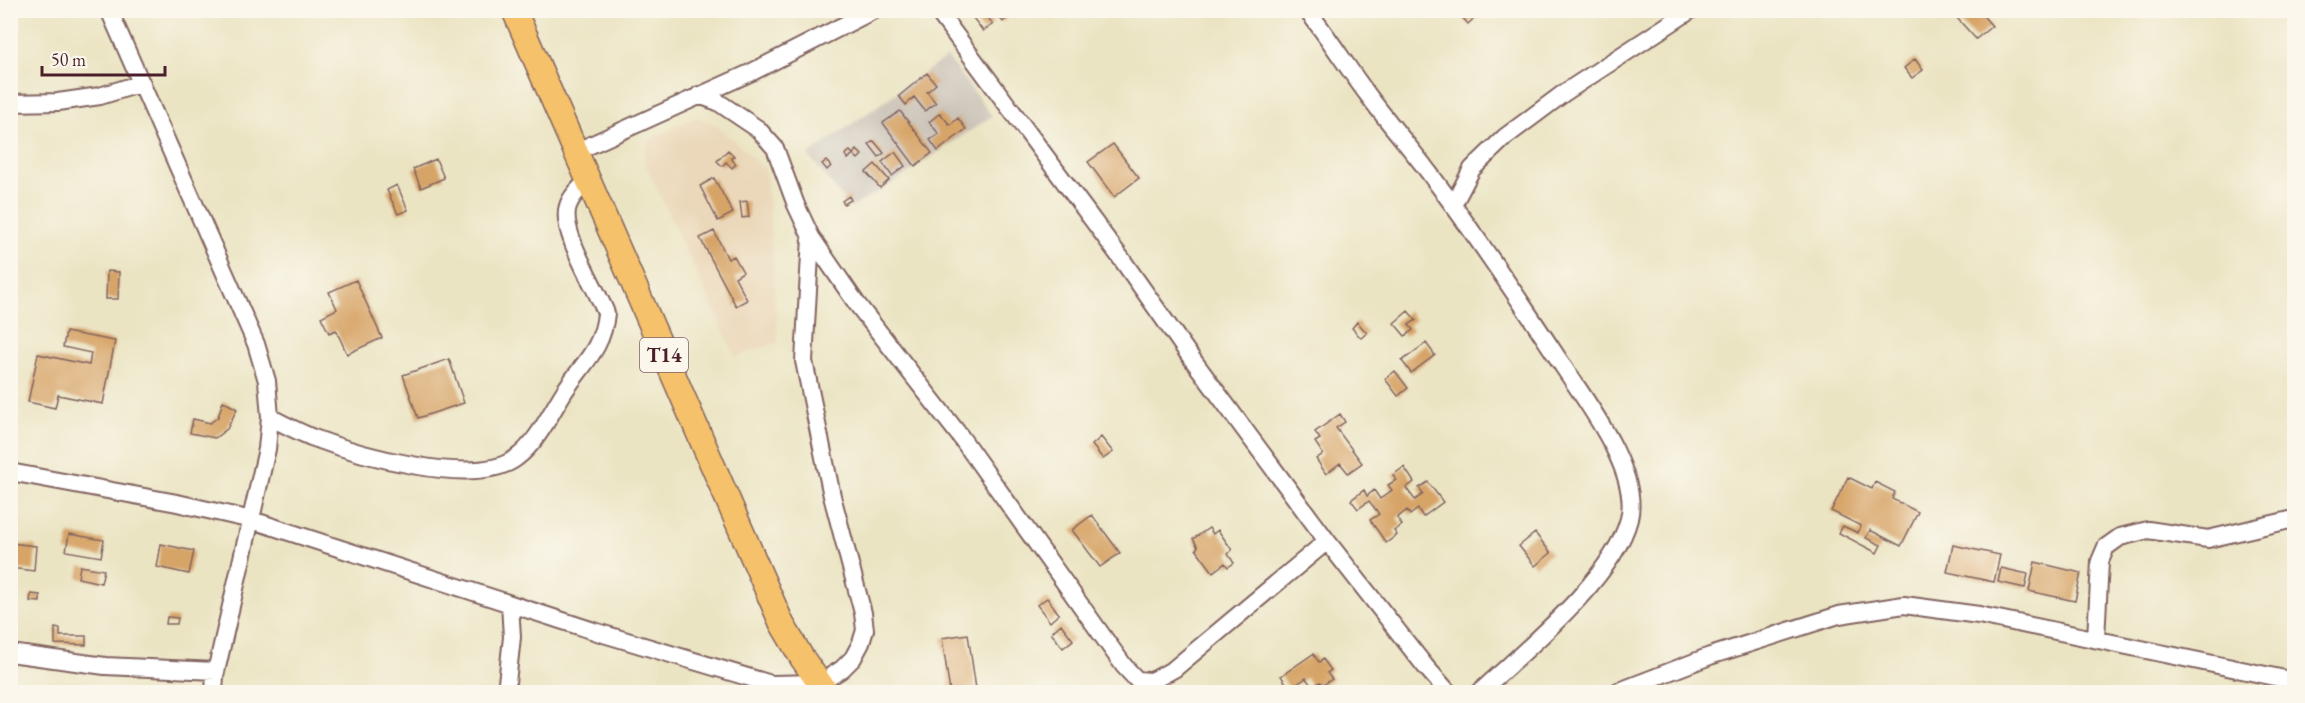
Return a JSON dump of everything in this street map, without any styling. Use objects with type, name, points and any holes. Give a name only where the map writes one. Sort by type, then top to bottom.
[{"type":"highway","name":"T14","points":[[514,10],[782,624],[823,688]]},
{"type":"street","points":[[109,10],[256,344],[267,381],[270,417],[267,449],[216,670],[214,693]]},
{"type":"street","points":[[575,152],[752,72],[874,10]]},
{"type":"street","points":[[937,10],[1327,541],[1448,693]]},
{"type":"street","points":[[1307,10],[1368,96],[1453,205],[1527,310],[1594,413],[1621,465],[1630,496],[1629,518],[1624,532],[1616,549],[1596,576],[1563,615],[1480,693]]},
{"type":"street","points":[[1453,205],[1472,169],[1505,137],[1564,93],[1691,10]]},
{"type":"street","points":[[10,103],[58,102],[100,96],[142,83]]},
{"type":"street","points":[[699,95],[718,102],[766,136],[775,148],[796,205],[811,237],[857,304],[960,436],[1124,666],[1137,680],[1152,681],[1174,669],[1327,541]]},
{"type":"street","points":[[270,417],[310,436],[393,461],[443,469],[494,469],[514,460],[533,440],[572,379],[594,353],[605,328],[606,313],[568,232],[565,218],[568,204],[587,181]]},
{"type":"street","points":[[10,472],[177,502],[252,519],[774,688],[823,688],[853,658],[865,630],[863,613],[830,488],[804,361],[803,337],[811,237]]},
{"type":"street","points":[[2096,639],[2100,561],[2106,547],[2120,537],[2148,530],[2208,539],[2295,519]]},
{"type":"street","points":[[506,693],[512,637],[510,604]]},
{"type":"street","points":[[1617,693],[1710,656],[1839,615],[1904,605],[1979,615],[2295,681]]},
{"type":"street","points":[[10,653],[105,666],[216,670]]},
{"type":"shaded area","points":[[947,57],[992,116],[890,185],[851,208],[808,155]]},
{"type":"shaded area","points":[[696,117],[716,125],[766,170],[778,342],[736,357],[643,159],[649,140]]},
{"type":"building","points":[[975,10],[982,10],[993,24],[983,31],[970,14]]},
{"type":"building","points":[[993,10],[1015,10],[1003,22]]},
{"type":"building","points":[[1456,10],[1483,10],[1468,24]]},
{"type":"building","points":[[1965,10],[1978,10],[1992,26],[1976,39],[1957,18]]},
{"type":"building","points":[[1915,59],[1923,70],[1912,78],[1904,68]]},
{"type":"building","points":[[927,73],[936,84],[927,92],[936,103],[925,111],[914,97],[906,105],[899,96]]},
{"type":"building","points":[[900,111],[932,153],[915,166],[883,123]]},
{"type":"building","points":[[940,113],[950,125],[958,118],[966,129],[938,151],[930,140],[939,134],[929,122]]},
{"type":"building","points":[[874,141],[884,153],[879,157],[869,144]]},
{"type":"building","points":[[1113,144],[1139,178],[1114,197],[1088,162]]},
{"type":"building","points":[[728,150],[734,156],[731,158],[736,164],[732,168],[726,162],[722,166],[717,161]]},
{"type":"building","points":[[857,150],[862,155],[858,159],[853,154]]},
{"type":"building","points":[[850,151],[853,154],[848,159],[845,155]]},
{"type":"building","points":[[895,152],[905,166],[892,176],[882,162]]},
{"type":"building","points":[[436,159],[444,178],[421,188],[413,169]]},
{"type":"building","points":[[826,161],[831,166],[827,170],[822,164]]},
{"type":"building","points":[[875,164],[889,180],[880,188],[866,172]]},
{"type":"building","points":[[714,178],[733,213],[718,221],[700,186]]},
{"type":"building","points":[[397,185],[408,210],[398,214],[387,190]]},
{"type":"building","points":[[849,196],[851,200],[844,204],[842,201]]},
{"type":"building","points":[[747,201],[749,217],[742,218],[740,202]]},
{"type":"building","points":[[714,231],[728,259],[734,256],[743,272],[735,277],[747,300],[736,306],[700,238]]},
{"type":"building","points":[[107,271],[119,272],[118,299],[106,299]]},
{"type":"building","points":[[356,280],[382,338],[347,354],[336,330],[329,333],[321,317],[337,309],[329,292]]},
{"type":"building","points":[[1408,311],[1416,320],[1409,325],[1413,330],[1405,336],[1394,323]]},
{"type":"building","points":[[1357,322],[1367,333],[1361,338],[1352,328]]},
{"type":"building","points":[[66,332],[115,341],[103,404],[58,395],[55,408],[28,402],[38,354],[89,365],[91,353],[63,347]]},
{"type":"building","points":[[1426,343],[1435,355],[1411,373],[1402,361]]},
{"type":"building","points":[[449,359],[464,403],[418,418],[403,375]]},
{"type":"building","points":[[1395,371],[1408,388],[1398,396],[1385,379]]},
{"type":"building","points":[[223,401],[237,409],[227,429],[215,438],[190,433],[193,419],[210,423],[218,417]]},
{"type":"building","points":[[1340,414],[1345,422],[1336,428],[1362,463],[1348,473],[1340,463],[1326,474],[1316,459],[1323,454],[1315,442],[1320,439],[1315,432]]},
{"type":"building","points":[[1101,437],[1113,452],[1103,459],[1092,445]]},
{"type":"building","points":[[1404,467],[1414,482],[1406,488],[1415,500],[1423,494],[1419,488],[1428,482],[1443,502],[1423,517],[1418,509],[1410,515],[1407,510],[1397,518],[1402,525],[1394,531],[1397,535],[1386,543],[1370,520],[1379,514],[1369,501],[1358,509],[1351,500],[1364,490],[1367,496],[1374,490],[1380,499],[1392,490],[1388,485],[1396,480],[1393,475]]},
{"type":"building","points":[[1848,477],[1872,489],[1875,482],[1895,492],[1892,499],[1918,512],[1901,546],[1870,530],[1866,538],[1881,545],[1877,553],[1839,533],[1843,526],[1858,533],[1861,526],[1831,511]]},
{"type":"building","points":[[1092,515],[1120,553],[1100,567],[1072,530]]},
{"type":"building","points":[[1209,528],[1213,534],[1218,530],[1232,550],[1228,554],[1234,563],[1228,567],[1225,563],[1213,572],[1196,549],[1198,547],[1193,539]]},
{"type":"building","points":[[1535,533],[1551,553],[1535,566],[1519,546]]},
{"type":"building","points":[[69,534],[104,540],[101,557],[66,551]]},
{"type":"building","points":[[10,543],[36,546],[34,571],[10,568]]},
{"type":"building","points":[[161,544],[194,551],[189,574],[157,567]]},
{"type":"building","points":[[1953,545],[2000,555],[1994,582],[1947,572]]},
{"type":"building","points":[[2035,562],[2081,573],[2075,601],[2029,591]]},
{"type":"building","points":[[80,566],[104,570],[101,583],[78,578]]},
{"type":"building","points":[[2001,568],[2028,574],[2025,588],[1998,582]]},
{"type":"building","points":[[31,594],[40,595],[40,602],[30,601]]},
{"type":"building","points":[[1047,598],[1059,614],[1050,622],[1037,605]]},
{"type":"building","points":[[167,617],[178,618],[177,624],[166,624]]},
{"type":"building","points":[[1061,624],[1073,640],[1063,648],[1051,633]]},
{"type":"building","points":[[55,628],[60,629],[60,636],[86,636],[86,645],[55,644]]},
{"type":"building","points":[[968,634],[976,689],[950,692],[942,638]]},
{"type":"building","points":[[1313,654],[1319,662],[1323,659],[1331,670],[1327,673],[1332,679],[1323,685],[1320,682],[1312,687],[1306,678],[1290,689],[1281,676]]}]
